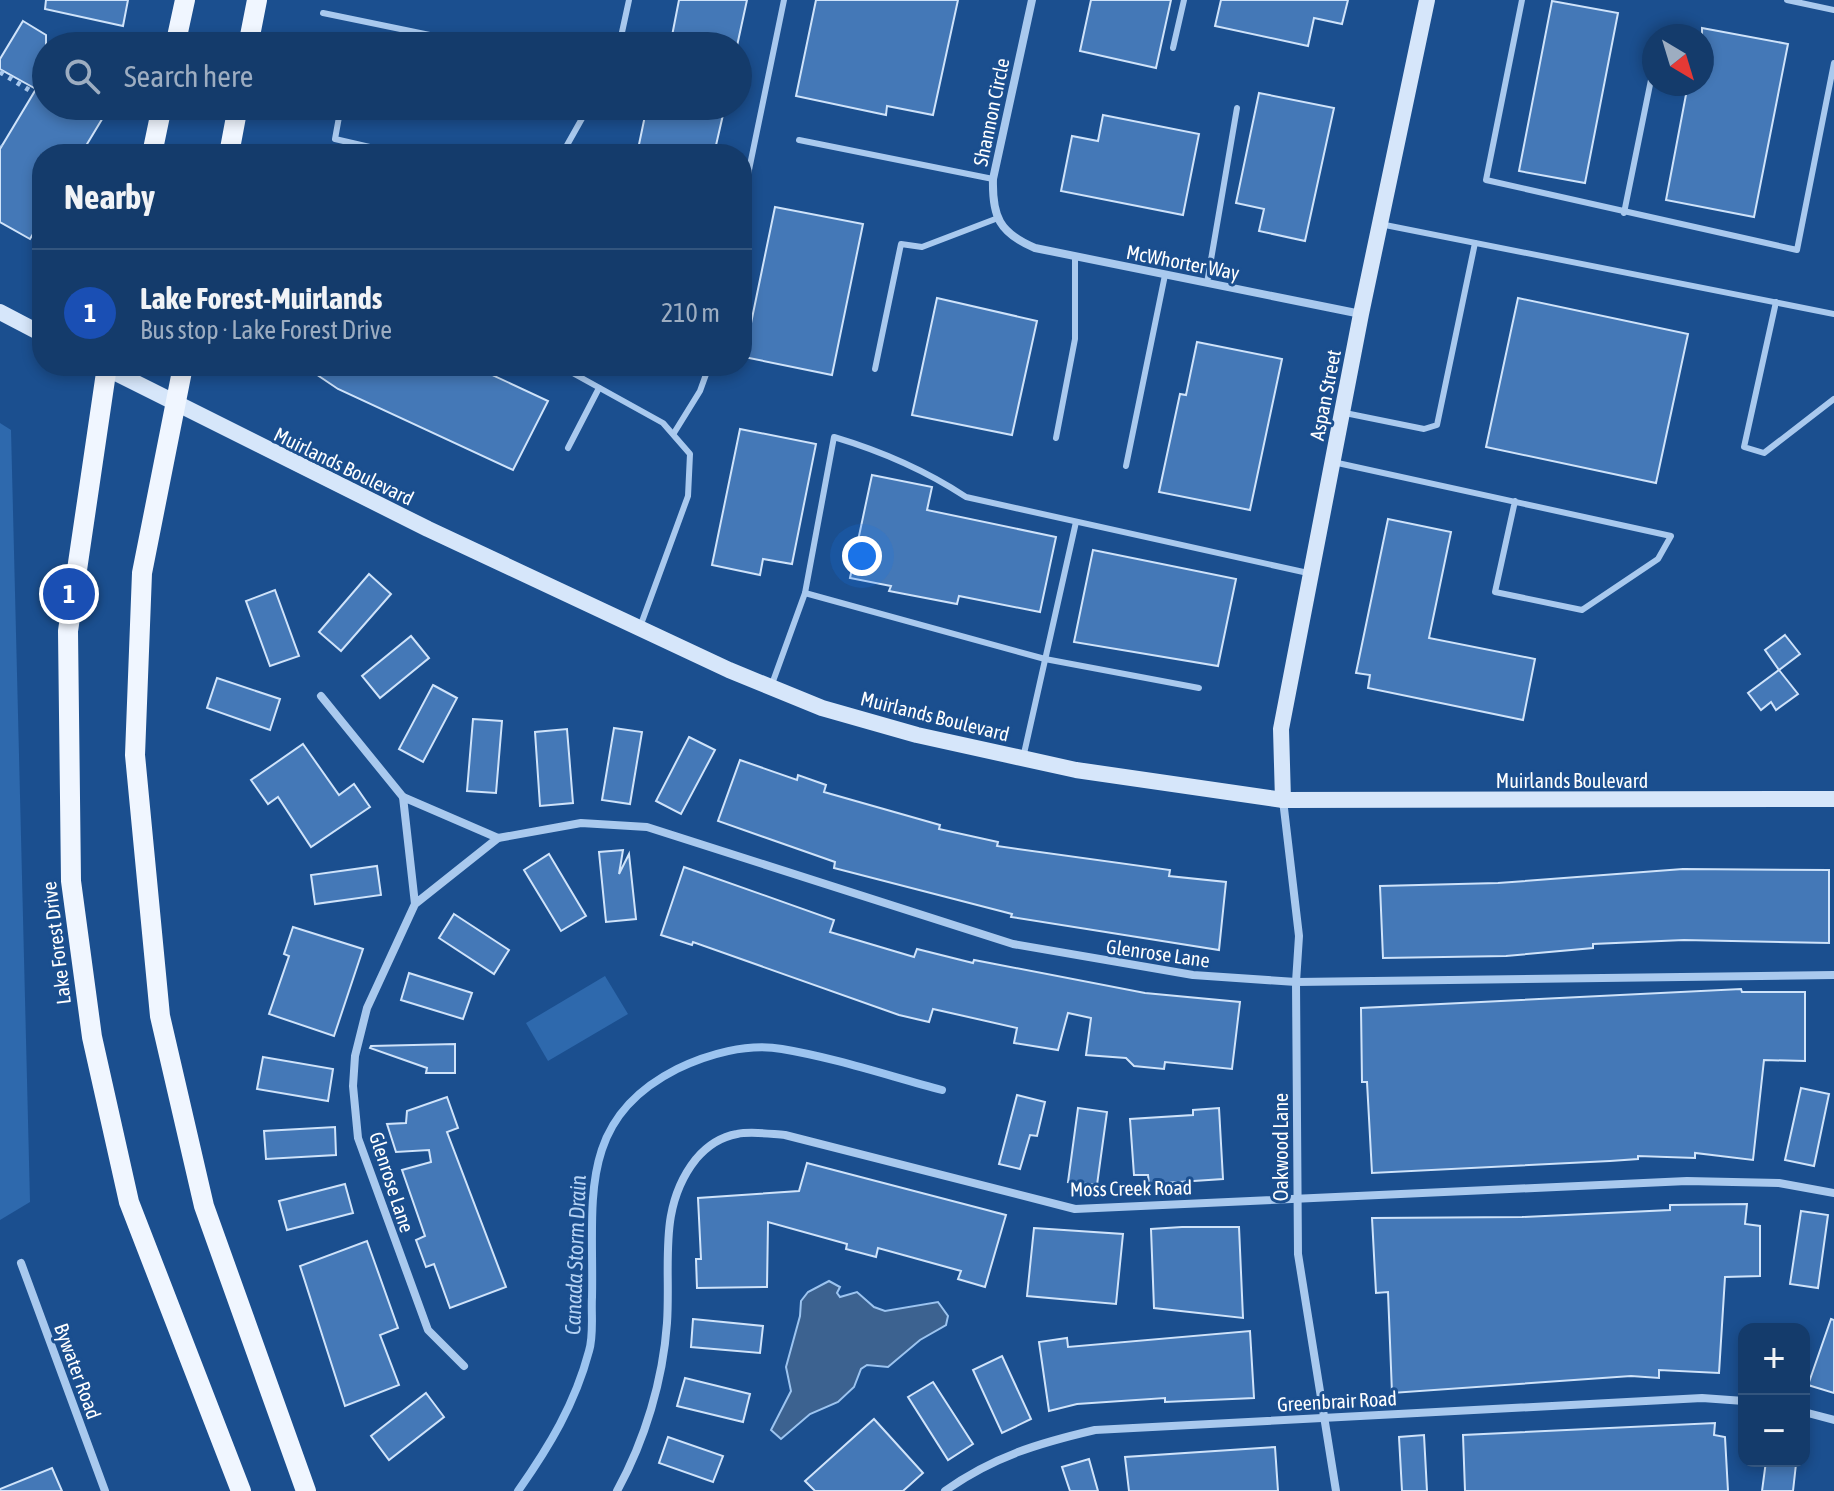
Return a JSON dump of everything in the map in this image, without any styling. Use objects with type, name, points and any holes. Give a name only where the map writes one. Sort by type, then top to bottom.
[{"type":"main road","points":[[178,32],[185,0]]},
{"type":"main road","points":[[251,32],[257,0]]},
{"type":"main road","name":"Aspan Street","points":[[1283,800],[1281,729],[1361,314],[1427,0]]},
{"type":"main road","points":[[154,144],[159,120]]},
{"type":"main road","points":[[231,144],[235,120]]},
{"type":"main road","points":[[0,312],[32,329]]},
{"type":"main road","name":"Lake Forest Drive","points":[[104,376],[68,631],[71,881],[92,1037],[129,1202],[241,1491]]},
{"type":"main road","name":"Muirlands Boulevard","points":[[122,376],[428,529],[771,687],[822,708],[917,735],[1076,770],[1283,800],[1834,799]]},
{"type":"main road","points":[[181,376],[142,573],[135,755],[160,1016],[204,1206],[306,1491]]},
{"type":"street","name":"Shannon Circle","points":[[1004,228],[993,209],[993,179],[1032,0]]},
{"type":"street","name":"McWhorter Way","points":[[1004,228],[1018,241],[1035,248],[1361,314]]},
{"type":"street","points":[[321,696],[403,797],[498,838]]},
{"type":"street","points":[[403,797],[415,904]]},
{"type":"street","name":"Oakwood Lane","points":[[1283,800],[1299,936],[1296,982],[1298,1254],[1336,1491]]},
{"type":"street","name":"Glenrose Lane","points":[[464,1366],[428,1330],[358,1138],[353,1086],[358,1044],[367,1008],[415,904],[498,838],[581,823],[647,827],[1013,944],[1193,975],[1296,982],[1834,975]]},
{"type":"street","name":"Moss Creek Road","points":[[617,1491],[638,1449],[662,1364],[671,1206],[679,1181],[718,1139],[738,1133],[785,1135],[1075,1209],[1687,1181],[1779,1183],[1834,1193]]},
{"type":"street","name":"Bywater Road","points":[[21,1263],[105,1491]]},
{"type":"street","name":"Greenbrair Road","points":[[945,1491],[995,1459],[1023,1448],[1095,1430],[1702,1398],[1738,1401]]},
{"type":"street","points":[[1810,1414],[1834,1420]]},
{"type":"lane","points":[[622,32],[629,0]]},
{"type":"lane","points":[[752,155],[784,0]]},
{"type":"lane","points":[[1173,48],[1184,0]]},
{"type":"lane","points":[[1522,0],[1486,180],[1797,250],[1834,63]]},
{"type":"lane","points":[[1787,0],[1834,10]]},
{"type":"lane","points":[[323,13],[415,32]]},
{"type":"lane","points":[[1624,213],[1648,96]]},
{"type":"lane","points":[[1207,283],[1237,108]]},
{"type":"lane","points":[[338,120],[335,139],[357,144]]},
{"type":"lane","points":[[568,144],[581,120]]},
{"type":"lane","points":[[799,140],[993,179]]},
{"type":"lane","points":[[875,369],[901,244],[922,247],[998,218]]},
{"type":"lane","points":[[1380,224],[1834,314]]},
{"type":"lane","points":[[1343,413],[1424,429],[1437,425],[1475,243]]},
{"type":"lane","points":[[1056,438],[1075,339],[1075,257]]},
{"type":"lane","points":[[1126,466],[1165,275]]},
{"type":"lane","points":[[1776,302],[1744,447],[1764,453],[1834,399]]},
{"type":"lane","points":[[578,376],[674,433],[690,454],[688,496],[640,627]]},
{"type":"lane","points":[[674,433],[700,391],[705,376]]},
{"type":"lane","points":[[568,448],[599,388]]},
{"type":"lane","points":[[771,687],[805,593],[834,437],[868,446],[936,477],[966,497],[1311,574]]},
{"type":"lane","points":[[1333,462],[1515,501],[1643,529],[1671,536],[1658,559],[1582,610],[1495,592],[1515,501]]},
{"type":"lane","points":[[1023,758],[1076,522]]},
{"type":"lane","points":[[805,593],[1045,659],[1199,688]]},
{"type":"path","points":[[0,72],[32,92]]},
{"type":"shaded area","points":[[0,423],[11,430],[30,1202],[0,1220]]},
{"type":"shaded area","points":[[605,976],[628,1014],[548,1061],[526,1023]]},
{"type":"shaded area","points":[[829,1281],[840,1287],[837,1293],[840,1297],[857,1292],[874,1307],[885,1311],[938,1302],[948,1316],[946,1325],[920,1340],[888,1367],[867,1365],[861,1369],[854,1387],[838,1402],[810,1414],[781,1439],[771,1430],[791,1391],[786,1367],[801,1301],[808,1292]]},
{"type":"building","points":[[46,0],[128,0],[123,26],[45,9]]},
{"type":"building","points":[[679,0],[747,0],[740,32],[673,32]]},
{"type":"building","points":[[816,0],[958,0],[933,115],[887,106],[886,115],[796,96]]},
{"type":"building","points":[[1091,0],[1171,0],[1156,68],[1080,51]]},
{"type":"building","points":[[1221,0],[1348,0],[1342,24],[1314,18],[1308,46],[1215,26]]},
{"type":"building","points":[[1552,1],[1618,13],[1585,183],[1519,171]]},
{"type":"building","points":[[23,21],[41,32],[32,32],[32,87],[0,69],[0,59]]},
{"type":"building","points":[[1714,30],[1788,44],[1754,217],[1666,200],[1686,96],[1714,96]]},
{"type":"building","points":[[1259,93],[1334,108],[1305,241],[1259,231],[1264,209],[1236,203]]},
{"type":"building","points":[[32,96],[32,120],[102,120],[87,144],[32,144],[30,239],[0,222],[0,149]]},
{"type":"building","points":[[1103,115],[1199,134],[1183,215],[1061,191],[1072,136],[1098,141]]},
{"type":"building","points":[[644,120],[722,120],[716,144],[639,144]]},
{"type":"building","points":[[775,207],[863,224],[832,375],[752,359],[752,318]]},
{"type":"building","points":[[937,298],[1037,321],[1012,435],[912,415]]},
{"type":"building","points":[[1518,298],[1688,334],[1656,483],[1486,447]]},
{"type":"building","points":[[1197,342],[1282,359],[1250,510],[1159,492],[1180,394],[1186,395]]},
{"type":"building","points":[[319,376],[494,376],[548,401],[513,470],[338,389]]},
{"type":"building","points":[[740,429],[816,444],[792,564],[763,559],[760,575],[712,565]]},
{"type":"building","points":[[872,475],[932,487],[927,510],[1056,537],[1040,612],[959,596],[957,604],[889,591],[891,586],[850,578]]},
{"type":"building","points":[[1388,519],[1451,532],[1429,638],[1535,659],[1523,720],[1368,688],[1370,675],[1356,673]]},
{"type":"building","points":[[1093,550],[1236,579],[1218,666],[1074,642]]},
{"type":"building","points":[[369,574],[391,594],[341,651],[319,632]]},
{"type":"building","points":[[275,590],[299,656],[270,666],[246,601]]},
{"type":"building","points":[[1785,635],[1800,654],[1779,670],[1765,650]]},
{"type":"building","points":[[411,636],[429,658],[380,698],[362,676]]},
{"type":"building","points":[[1779,670],[1798,694],[1776,710],[1771,702],[1761,710],[1748,693]]},
{"type":"building","points":[[217,678],[280,699],[270,730],[207,708]]},
{"type":"building","points":[[433,685],[457,698],[423,762],[399,749]]},
{"type":"building","points":[[473,719],[502,721],[496,793],[467,791]]},
{"type":"building","points":[[614,728],[642,732],[630,804],[602,800]]},
{"type":"building","points":[[567,729],[573,803],[540,806],[535,732]]},
{"type":"building","points":[[689,737],[715,750],[681,814],[656,801]]},
{"type":"building","points":[[303,744],[339,795],[354,784],[370,807],[311,847],[278,797],[268,804],[251,780]]},
{"type":"building","points":[[740,760],[797,780],[798,775],[826,785],[824,792],[940,825],[939,829],[998,842],[997,846],[1170,870],[1169,876],[1226,882],[1219,950],[1011,917],[1012,914],[834,868],[835,862],[718,821]]},
{"type":"building","points":[[623,850],[619,874],[629,854],[636,919],[606,922],[599,852]]},
{"type":"building","points":[[549,854],[586,916],[561,931],[524,870]]},
{"type":"building","points":[[377,866],[381,895],[315,904],[311,875]]},
{"type":"building","points":[[684,867],[834,920],[830,932],[914,957],[917,949],[973,963],[974,960],[1145,993],[1240,1002],[1232,1069],[1165,1062],[1164,1069],[1134,1066],[1126,1058],[1086,1055],[1091,1018],[1068,1013],[1058,1050],[1014,1043],[1017,1028],[933,1009],[929,1022],[899,1015],[693,942],[692,945],[661,935]]},
{"type":"building","points":[[1683,869],[1829,870],[1829,943],[1684,940],[1593,944],[1593,948],[1506,956],[1383,958],[1380,886],[1498,883]]},
{"type":"building","points":[[454,914],[509,950],[494,974],[439,938]]},
{"type":"building","points":[[293,927],[363,949],[334,1036],[269,1014],[289,956],[284,954]]},
{"type":"building","points":[[409,973],[472,993],[463,1019],[401,1000]]},
{"type":"building","points":[[1741,989],[1742,992],[1805,992],[1805,1061],[1764,1060],[1753,1160],[1695,1153],[1695,1158],[1638,1156],[1638,1159],[1610,1161],[1372,1173],[1367,1082],[1362,1082],[1361,1008]]},
{"type":"building","points":[[455,1044],[455,1073],[426,1073],[427,1068],[370,1048],[371,1046]]},
{"type":"building","points":[[263,1057],[333,1069],[328,1101],[257,1089]]},
{"type":"building","points":[[1801,1088],[1829,1094],[1814,1166],[1785,1160]]},
{"type":"building","points":[[1017,1095],[1045,1102],[1037,1136],[1030,1135],[1020,1169],[999,1164]]},
{"type":"building","points":[[447,1097],[458,1128],[447,1132],[506,1287],[450,1308],[434,1264],[426,1267],[416,1240],[425,1236],[402,1170],[431,1162],[429,1150],[396,1152],[387,1124],[406,1123],[407,1111]]},
{"type":"building","points":[[1078,1108],[1107,1112],[1097,1185],[1068,1182]]},
{"type":"building","points":[[1219,1108],[1223,1179],[1149,1184],[1148,1175],[1134,1175],[1130,1119],[1193,1115],[1193,1110]]},
{"type":"building","points":[[335,1127],[336,1155],[266,1159],[264,1131]]},
{"type":"building","points":[[807,1163],[1006,1215],[985,1287],[958,1279],[961,1271],[878,1248],[876,1257],[846,1249],[847,1244],[768,1222],[767,1287],[697,1288],[696,1259],[701,1259],[698,1198],[799,1191]]},
{"type":"building","points":[[345,1184],[353,1213],[287,1230],[279,1201]]},
{"type":"building","points":[[1747,1204],[1745,1224],[1760,1226],[1760,1276],[1725,1277],[1719,1373],[1659,1370],[1659,1378],[1631,1376],[1392,1393],[1388,1292],[1376,1293],[1372,1218],[1522,1217],[1670,1210],[1670,1205]]},
{"type":"building","points":[[1801,1211],[1828,1215],[1818,1288],[1790,1284]]},
{"type":"building","points":[[1239,1227],[1243,1318],[1154,1308],[1151,1229]]},
{"type":"building","points":[[1034,1228],[1123,1234],[1116,1304],[1027,1296]]},
{"type":"building","points":[[367,1241],[398,1328],[380,1335],[399,1385],[345,1406],[300,1266]]},
{"type":"building","points":[[693,1319],[763,1326],[760,1353],[691,1347]]},
{"type":"building","points":[[1831,1319],[1834,1320],[1834,1393],[1810,1386]]},
{"type":"building","points":[[1250,1331],[1254,1398],[1165,1402],[1165,1398],[1077,1404],[1049,1411],[1039,1342],[1067,1338],[1068,1347]]},
{"type":"building","points":[[1002,1356],[1031,1419],[1002,1433],[973,1370]]},
{"type":"building","points":[[685,1378],[750,1394],[743,1422],[677,1406]]},
{"type":"building","points":[[933,1382],[973,1444],[948,1460],[908,1397]]},
{"type":"building","points":[[426,1393],[444,1417],[389,1460],[371,1436]]},
{"type":"building","points":[[874,1419],[923,1473],[903,1491],[815,1491],[805,1481]]},
{"type":"building","points":[[1715,1423],[1714,1435],[1725,1437],[1728,1491],[1465,1491],[1463,1435]]},
{"type":"building","points":[[1424,1435],[1427,1491],[1402,1491],[1399,1437]]},
{"type":"building","points":[[668,1437],[723,1456],[713,1482],[659,1463]]},
{"type":"building","points":[[1275,1447],[1278,1491],[1129,1491],[1125,1457]]},
{"type":"building","points":[[1089,1459],[1098,1491],[1070,1491],[1062,1467]]},
{"type":"building","points":[[1765,1467],[1796,1467],[1793,1491],[1762,1491]]},
{"type":"building","points":[[52,1468],[62,1491],[0,1491],[0,1489]]},
{"type":"waterway","name":"Canada Storm Drain","points":[[518,1491],[560,1424],[589,1351],[593,1196],[597,1166],[606,1138],[621,1113],[644,1090],[677,1069],[702,1059],[755,1047],[822,1057],[942,1090]]},
{"type":"place","name":"Lake Forest-Muirlands","points":[[69,594]]}]
